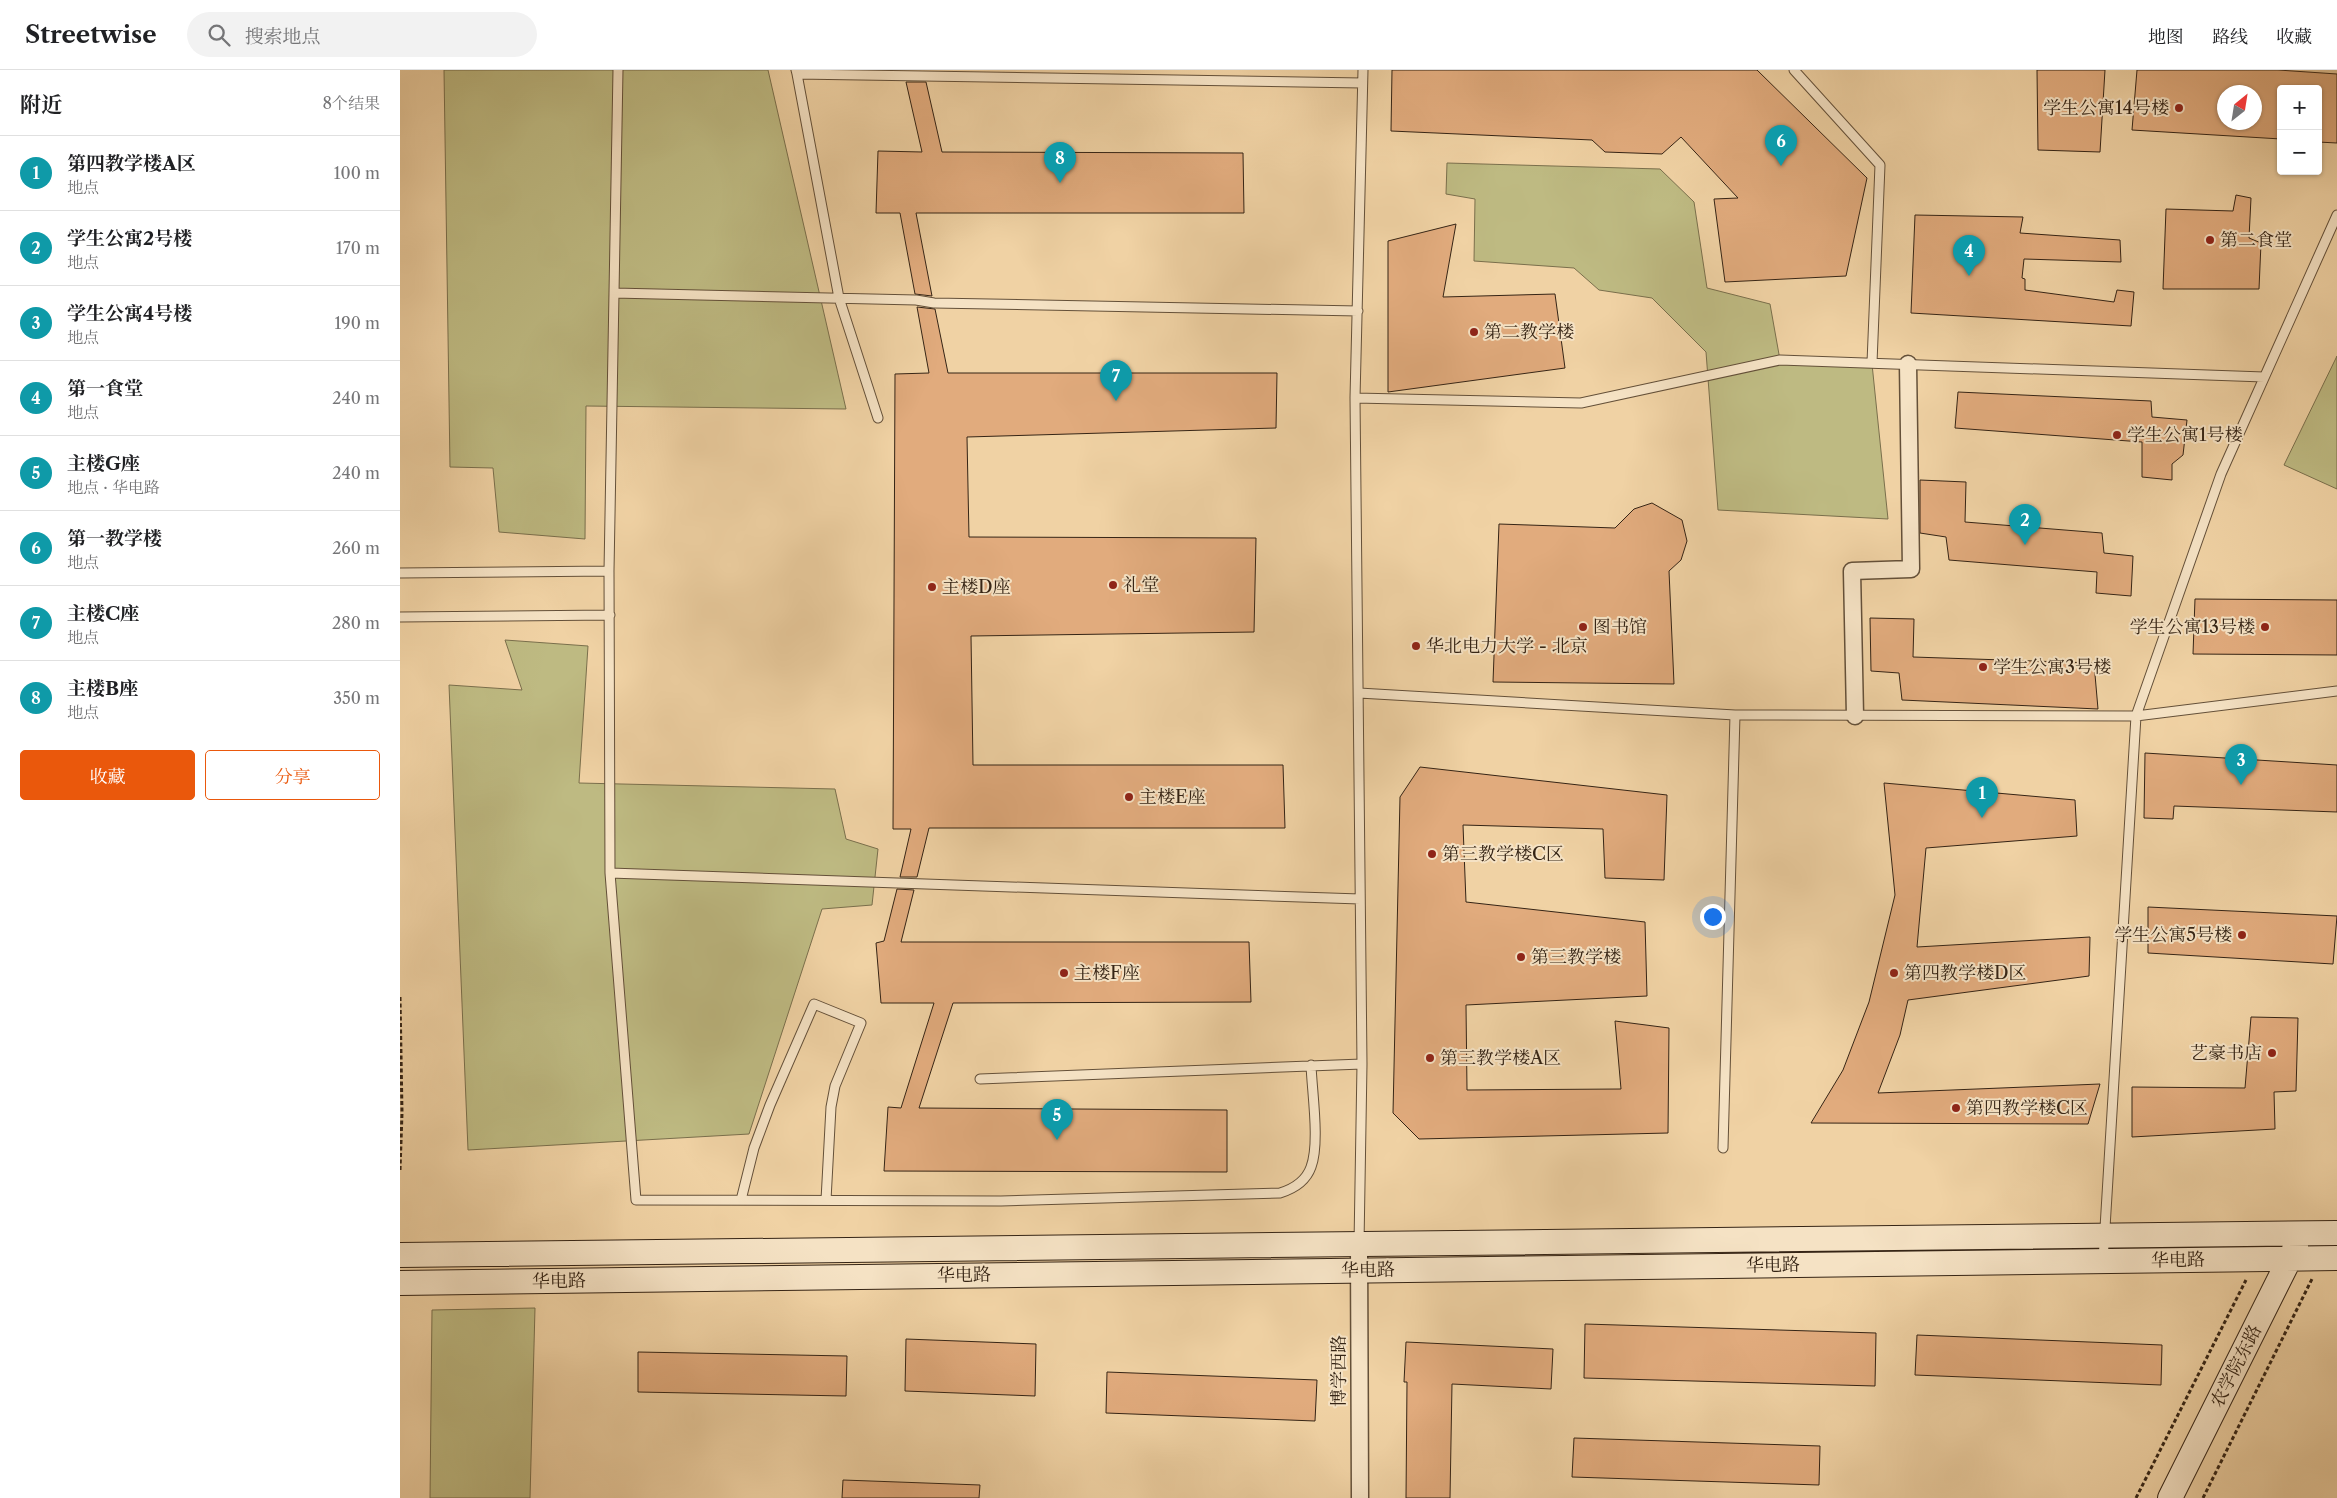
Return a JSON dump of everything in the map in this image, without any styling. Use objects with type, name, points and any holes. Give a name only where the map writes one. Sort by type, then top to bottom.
[{"type":"street","points":[[1854,716],[1852,571],[1911,569],[1908,364]]},
{"type":"street","name":"农学院东路","points":[[2170,1498],[2303,1233]]},
{"type":"street","name":"华电路","points":[[400,1255],[2337,1233]]},
{"type":"street","name":"博学西路","points":[[1359,1244],[1360,1498]]},
{"type":"street","name":"华电路","points":[[400,1283],[2337,1258]]},
{"type":"lane","points":[[618,70],[609,571],[610,873],[636,1200],[1001,1201],[1280,1193],[1294,1188],[1311,1168],[1314,1133],[1311,1065]]},
{"type":"lane","points":[[1359,1244],[1362,1064],[1355,398],[1363,70]]},
{"type":"lane","points":[[1794,70],[1880,165],[1872,363]]},
{"type":"lane","points":[[878,418],[839,298],[797,72],[1362,83]]},
{"type":"lane","points":[[2103,1261],[2136,716],[2221,474],[2337,215]]},
{"type":"lane","points":[[614,293],[916,300],[934,303],[1358,311]]},
{"type":"lane","points":[[1355,398],[1580,403],[1780,360],[2264,378]]},
{"type":"lane","points":[[400,573],[609,571]]},
{"type":"lane","points":[[400,617],[610,615]]},
{"type":"lane","points":[[1359,693],[1735,715],[2136,716],[2337,691]]},
{"type":"lane","points":[[1723,1148],[1735,715]]},
{"type":"lane","points":[[610,873],[1360,899]]},
{"type":"lane","points":[[740,1200],[754,1148],[770,1105],[814,1004],[861,1023],[834,1086],[830,1107],[826,1200]]},
{"type":"lane","points":[[980,1079],[1362,1064]]},
{"type":"path","points":[[400,997],[402,1114],[400,1170]]},
{"type":"path","points":[[2136,1498],[2242,1289]]},
{"type":"path","points":[[2203,1498],[2306,1291]]},
{"type":"shaded area","points":[[444,70],[768,70],[846,409],[586,406],[585,539],[499,532],[493,468],[450,467]]},
{"type":"shaded area","points":[[1447,163],[1660,169],[1694,202],[1707,288],[1770,304],[1780,360],[1872,364],[1888,519],[1718,510],[1706,352],[1652,298],[1599,290],[1574,268],[1474,261],[1475,199],[1446,194]]},
{"type":"shaded area","points":[[2337,356],[2337,489],[2284,465]]},
{"type":"shaded area","points":[[505,640],[588,646],[579,783],[835,789],[846,839],[878,849],[872,905],[822,909],[749,1134],[468,1150],[449,685],[522,690]]},
{"type":"shaded area","points":[[535,1308],[530,1498],[430,1498],[432,1310]]},
{"type":"building","points":[[1392,70],[1757,70],[1867,178],[1846,276],[1725,282],[1714,199],[1738,198],[1681,137],[1662,154],[1605,152],[1592,140],[1391,131]]},
{"type":"building","points":[[2037,70],[2105,70],[2100,152],[2038,150]]},
{"type":"building","name":"学生公寓14号楼","points":[[2137,70],[2278,70],[2337,74],[2337,143],[2322,142],[2322,85],[2277,85],[2277,139],[2132,130]]},
{"type":"building","points":[[906,82],[926,82],[942,152],[1243,153],[1244,213],[916,213],[932,296],[915,294],[900,213],[876,213],[878,151],[922,152]]},
{"type":"building","name":"第二食堂","points":[[2236,195],[2251,198],[2249,238],[2261,243],[2259,289],[2163,289],[2166,209],[2233,211]]},
{"type":"building","points":[[1915,215],[2023,217],[2020,233],[2120,240],[2121,262],[2024,259],[2022,278],[2025,279],[2025,290],[2114,302],[2117,290],[2134,292],[2131,326],[1911,313]]},
{"type":"building","name":"第二教学楼","points":[[1456,224],[1443,297],[1555,294],[1565,368],[1388,392],[1388,241]]},
{"type":"building","points":[[917,307],[935,309],[948,373],[1277,373],[1276,428],[967,437],[969,537],[1256,538],[1254,632],[971,636],[973,765],[1283,765],[1285,828],[929,828],[917,877],[900,877],[911,829],[893,829],[895,374],[929,373]]},
{"type":"building","name":"学生公寓1号楼","points":[[1958,392],[2151,401],[2152,417],[2187,420],[2183,455],[2172,464],[2172,480],[2142,477],[2142,442],[1955,428]]},
{"type":"building","points":[[1920,480],[1966,482],[1965,522],[2102,533],[2104,553],[2133,556],[2131,596],[2096,593],[2097,572],[1949,560],[1946,537],[1920,533]]},
{"type":"building","name":"图书馆","points":[[1652,503],[1682,520],[1687,541],[1681,560],[1669,571],[1674,684],[1493,682],[1499,524],[1615,528],[1634,509]]},
{"type":"building","name":"学生公寓13号楼","points":[[2195,599],[2337,600],[2337,655],[2193,654]]},
{"type":"building","name":"学生公寓3号楼","points":[[1870,618],[1914,619],[1913,657],[2094,663],[2098,709],[1902,700],[1899,673],[1871,671]]},
{"type":"building","points":[[2145,753],[2337,765],[2337,812],[2174,806],[2173,819],[2144,818]]},
{"type":"building","points":[[1420,767],[1667,795],[1664,880],[1605,878],[1603,829],[1463,825],[1466,902],[1645,922],[1647,996],[1466,1005],[1467,1090],[1621,1089],[1615,1021],[1669,1028],[1668,1133],[1419,1139],[1393,1113],[1400,797]]},
{"type":"building","points":[[1884,783],[2075,800],[2077,836],[1926,848],[1917,947],[2090,937],[2089,976],[1908,1000],[1900,1035],[1878,1093],[2100,1084],[2088,1124],[1811,1123],[1843,1070],[1869,1002],[1895,895]]},
{"type":"building","points":[[897,889],[914,890],[901,942],[1249,942],[1251,1002],[953,1003],[919,1108],[1227,1110],[1227,1172],[884,1171],[888,1107],[901,1108],[934,1003],[881,1003],[876,943],[884,941]]},
{"type":"building","name":"学生公寓5号楼","points":[[2148,907],[2337,916],[2333,964],[2148,953]]},
{"type":"building","name":"艺豪书店","points":[[2251,1017],[2298,1018],[2296,1091],[2274,1092],[2275,1129],[2132,1137],[2132,1087],[2245,1088]]},
{"type":"building","points":[[1585,1324],[1876,1333],[1875,1386],[1584,1378]]},
{"type":"building","points":[[1917,1335],[2162,1345],[2161,1385],[1915,1375]]},
{"type":"building","points":[[906,1339],[1036,1344],[1035,1396],[905,1391]]},
{"type":"building","points":[[1406,1342],[1553,1349],[1551,1389],[1452,1384],[1450,1498],[1406,1498],[1407,1382],[1404,1382]]},
{"type":"building","points":[[638,1352],[847,1356],[846,1396],[638,1392]]},
{"type":"building","points":[[1107,1372],[1317,1380],[1315,1421],[1106,1413]]},
{"type":"building","points":[[1574,1438],[1820,1446],[1819,1485],[1572,1477]]},
{"type":"building","points":[[843,1480],[980,1485],[979,1498],[842,1498]]},
{"type":"place","name":"学生公寓14号楼","points":[[2179,108]]},
{"type":"place","name":"第一教学楼","points":[[1781,166]]},
{"type":"place","name":"主楼B座","points":[[1060,183]]},
{"type":"place","name":"第二食堂","points":[[2210,240]]},
{"type":"place","name":"第一食堂","points":[[1969,276]]},
{"type":"place","name":"第二教学楼","points":[[1474,332]]},
{"type":"place","name":"主楼C座","points":[[1116,401]]},
{"type":"place","name":"学生公寓1号楼","points":[[2117,435]]},
{"type":"place","name":"学生公寓2号楼","points":[[2025,545]]},
{"type":"place","name":"礼堂","points":[[1113,585]]},
{"type":"place","name":"主楼D座","points":[[932,587]]},
{"type":"place","name":"图书馆","points":[[1583,627]]},
{"type":"place","name":"学生公寓13号楼","points":[[2265,627]]},
{"type":"place","name":"华北电力大学 - 北京","points":[[1416,646]]},
{"type":"place","name":"学生公寓3号楼","points":[[1983,667]]},
{"type":"place","name":"学生公寓4号楼","points":[[2241,785]]},
{"type":"place","name":"主楼E座","points":[[1129,797]]},
{"type":"place","name":"第四教学楼A区","points":[[1982,818]]},
{"type":"place","name":"第三教学楼C区","points":[[1432,854]]},
{"type":"place","name":"学生公寓5号楼","points":[[2242,935]]},
{"type":"place","name":"第三教学楼","points":[[1521,957]]},
{"type":"place","name":"主楼F座","points":[[1064,973]]},
{"type":"place","name":"第四教学楼D区","points":[[1894,973]]},
{"type":"place","name":"艺豪书店","points":[[2272,1053]]},
{"type":"place","name":"第三教学楼A区","points":[[1430,1058]]},
{"type":"place","name":"第四教学楼C区","points":[[1956,1108]]},
{"type":"place","name":"主楼G座","points":[[1057,1140]]}]
